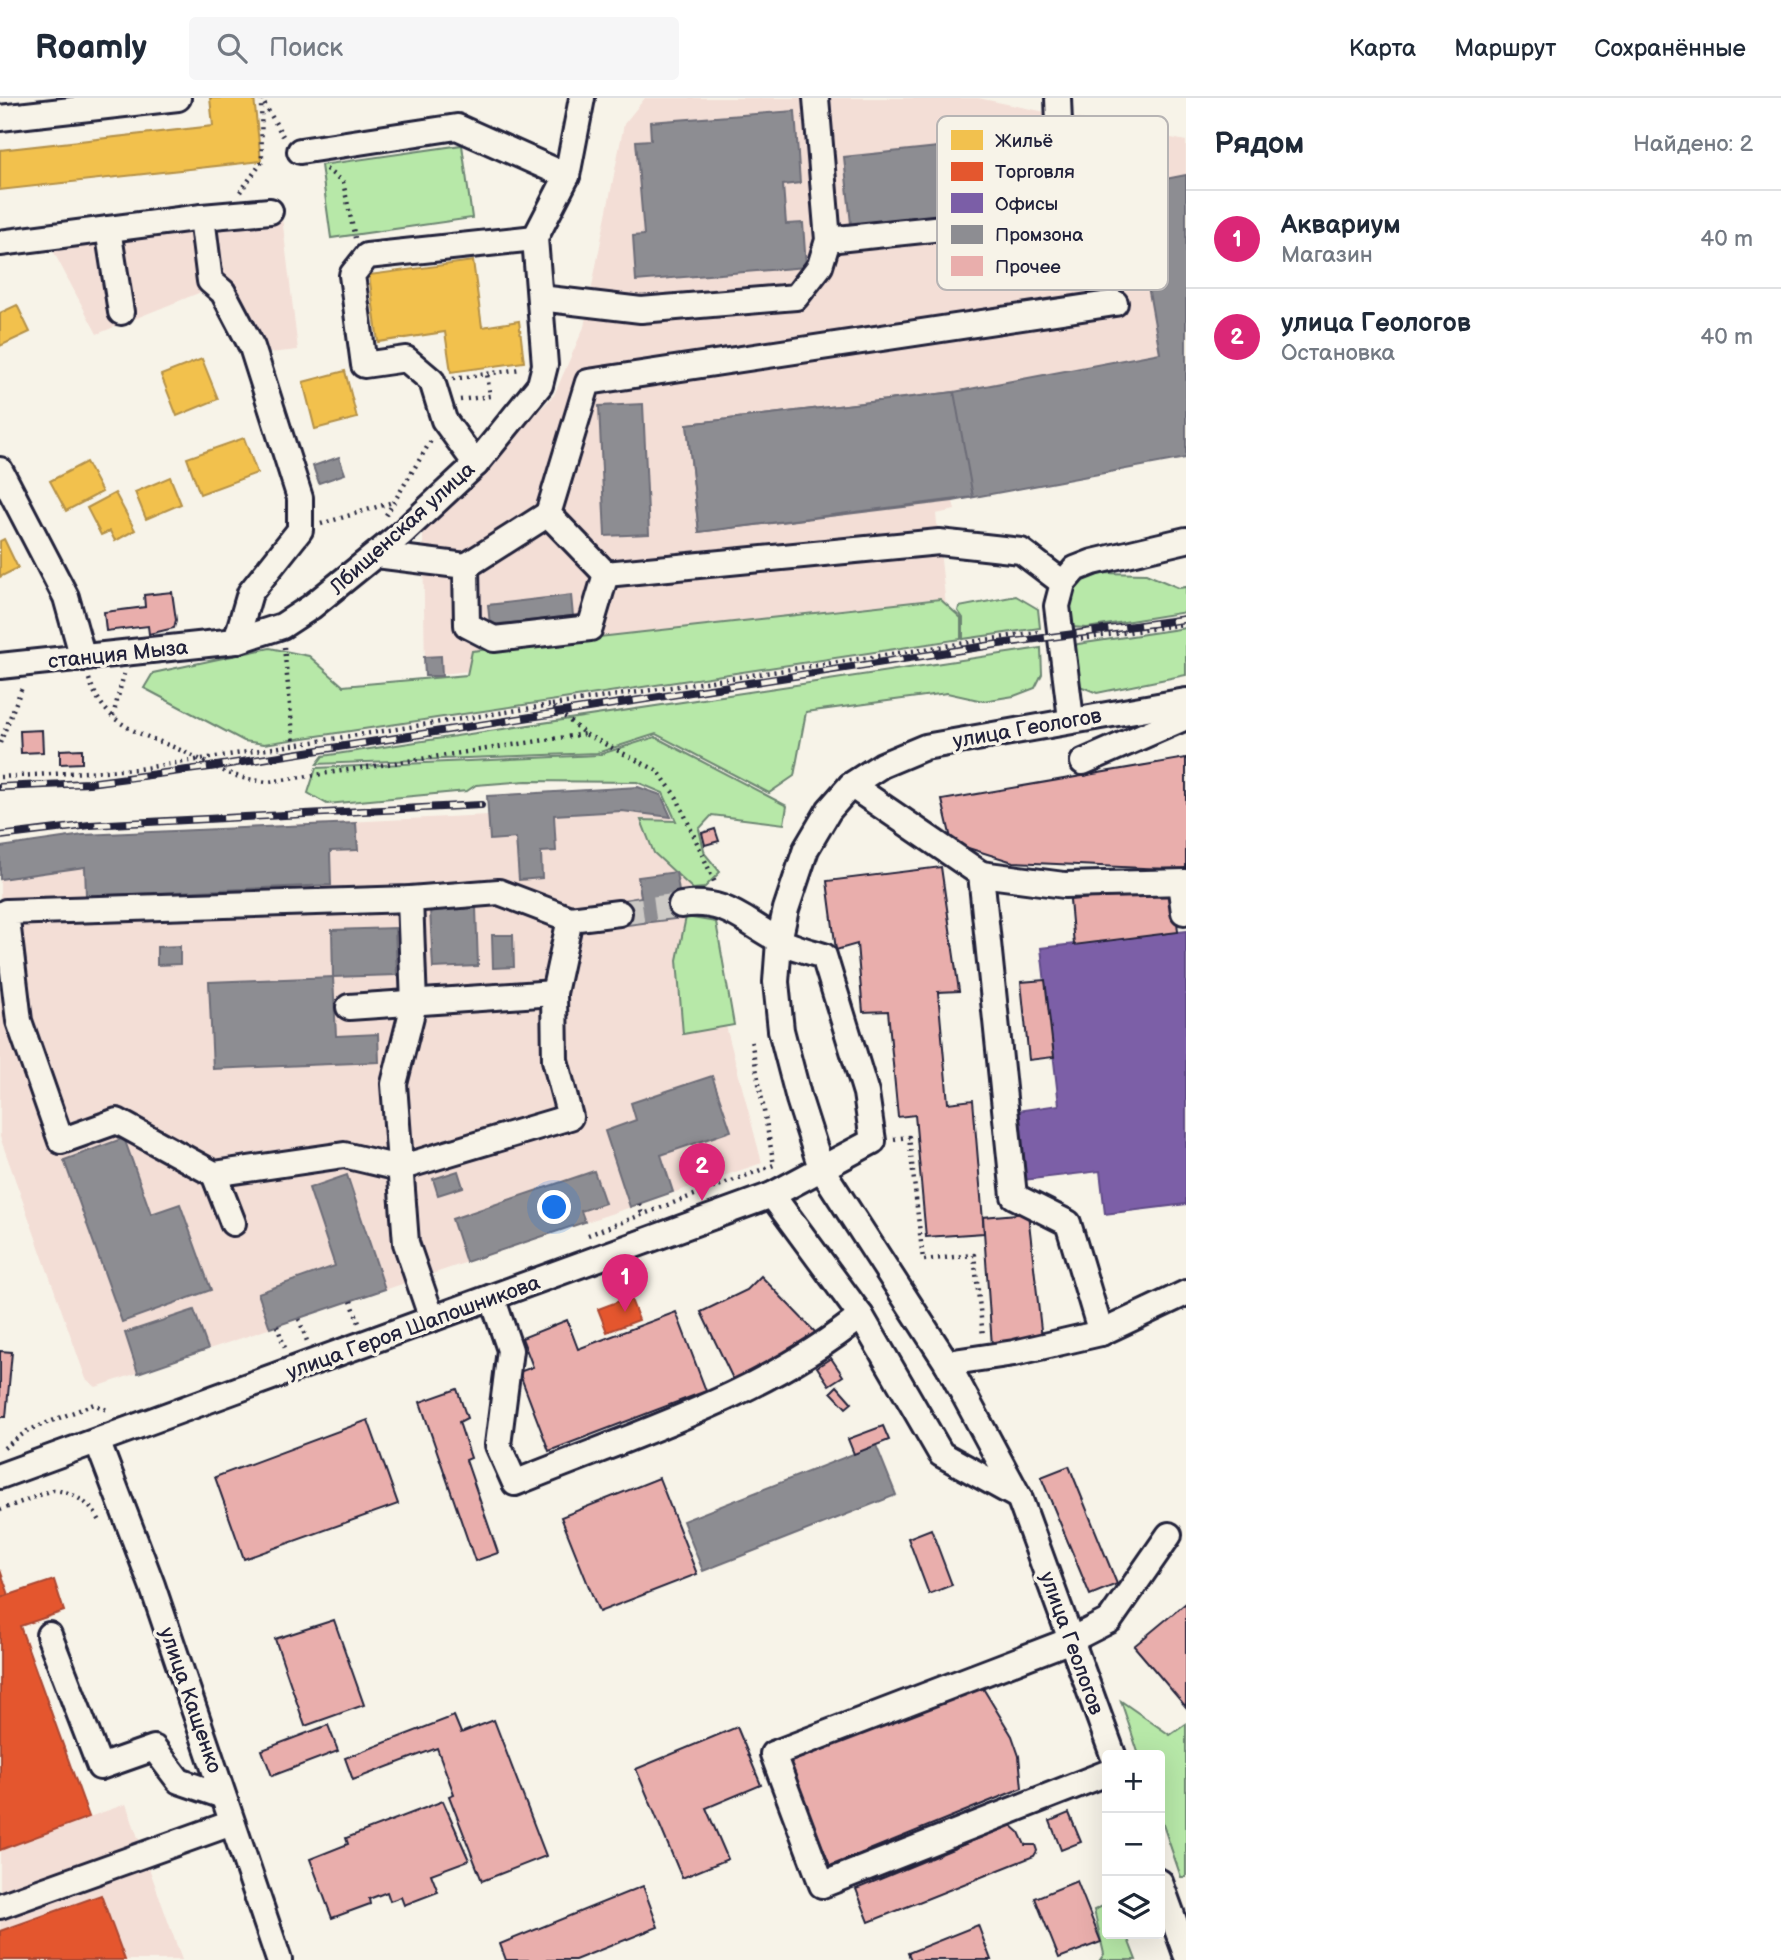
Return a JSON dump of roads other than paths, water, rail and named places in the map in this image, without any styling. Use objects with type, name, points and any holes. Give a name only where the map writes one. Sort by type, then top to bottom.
[{"type":"street","points":[[0,118],[178,98]]},
{"type":"street","points":[[476,464],[438,401],[406,359],[364,365],[352,275],[367,256],[535,238],[567,176],[582,98]]},
{"type":"street","points":[[540,298],[641,310],[796,297],[820,266],[828,240],[816,98]]},
{"type":"street","points":[[1058,98],[1059,116]]},
{"type":"street","points":[[300,151],[457,127],[567,176]]},
{"type":"street","points":[[0,243],[270,211]]},
{"type":"street","points":[[212,216],[210,281],[223,292],[252,347],[300,498],[300,530],[250,593],[236,641]]},
{"type":"street","points":[[108,229],[121,312]]},
{"type":"street","points":[[828,240],[937,229]]},
{"type":"street","name":"Лбищенская улица","points":[[236,641],[282,626],[376,555],[476,464],[540,385],[545,365],[535,238]]},
{"type":"street","points":[[376,555],[466,566],[548,514],[588,382],[1115,303]]},
{"type":"street","points":[[0,470],[66,597],[83,658]]},
{"type":"street","points":[[548,514],[606,574]]},
{"type":"street","points":[[606,574],[939,541],[1021,551],[1062,583]]},
{"type":"street","points":[[1071,719],[1057,606],[1062,583],[1075,569],[1093,562],[1186,541]]},
{"type":"street","points":[[466,566],[467,625],[494,639],[590,628],[606,574]]},
{"type":"street","name":"станция Мыза","points":[[0,666],[236,641]]},
{"type":"street","name":"улица Геологов","points":[[1111,1750],[1019,1497],[947,1363],[821,1168],[799,1100],[781,1030],[776,982],[779,941],[786,909],[806,849],[829,810],[851,785],[882,765],[925,747],[1071,719],[1186,701]]},
{"type":"street","points":[[1083,762],[1186,717]]},
{"type":"street","points":[[851,785],[981,874],[1064,885],[1183,883],[1185,912]]},
{"type":"street","points":[[981,874],[1014,1196],[1068,1223],[1101,1333]]},
{"type":"street","points":[[570,919],[554,993],[555,1060],[570,1117],[399,1168],[344,1155],[214,1174],[117,1121],[61,1141],[19,1021],[6,912],[410,898],[499,892],[570,919],[619,913]]},
{"type":"street","points":[[410,898],[414,1004],[394,1084],[406,1243],[432,1319]]},
{"type":"street","points":[[681,905],[694,903],[727,907],[779,941]]},
{"type":"street","name":"улица Героя Шапошникова","points":[[0,1476],[99,1443],[772,1195],[873,1141],[866,1093],[824,956],[779,941]]},
{"type":"street","points":[[349,1007],[554,993]]},
{"type":"street","points":[[214,1174],[233,1223]]},
{"type":"street","points":[[772,1195],[860,1316],[941,1454],[1019,1497]]},
{"type":"street","points":[[947,1363],[1101,1333],[1186,1293]]},
{"type":"street","points":[[492,1297],[510,1350],[498,1445],[515,1483],[723,1398],[800,1361],[860,1316]]},
{"type":"street","name":"улица Кащенко","points":[[99,1443],[152,1585],[279,1960]]},
{"type":"street","points":[[1102,1775],[822,1885],[773,1754],[1071,1640],[1110,1620],[1169,1535]]},
{"type":"street","points":[[49,1635],[100,1767],[154,1748],[179,1781],[223,1796]]},
{"type":"street","points":[[0,1906],[232,1822]]},
{"type":"street","points":[[1165,1892],[1182,1928],[1186,1954]]},
{"type":"tunnel","points":[[619,913],[681,905]]},
{"type":"railway","points":[[0,787],[89,783],[210,767],[999,644],[1186,619]]},
{"type":"railway","points":[[0,836],[90,825],[481,805]]},
{"type":"place","name":"улица Геологов","points":[[702,1201]]},
{"type":"place","name":"Аквариум","points":[[625,1312]]}]
